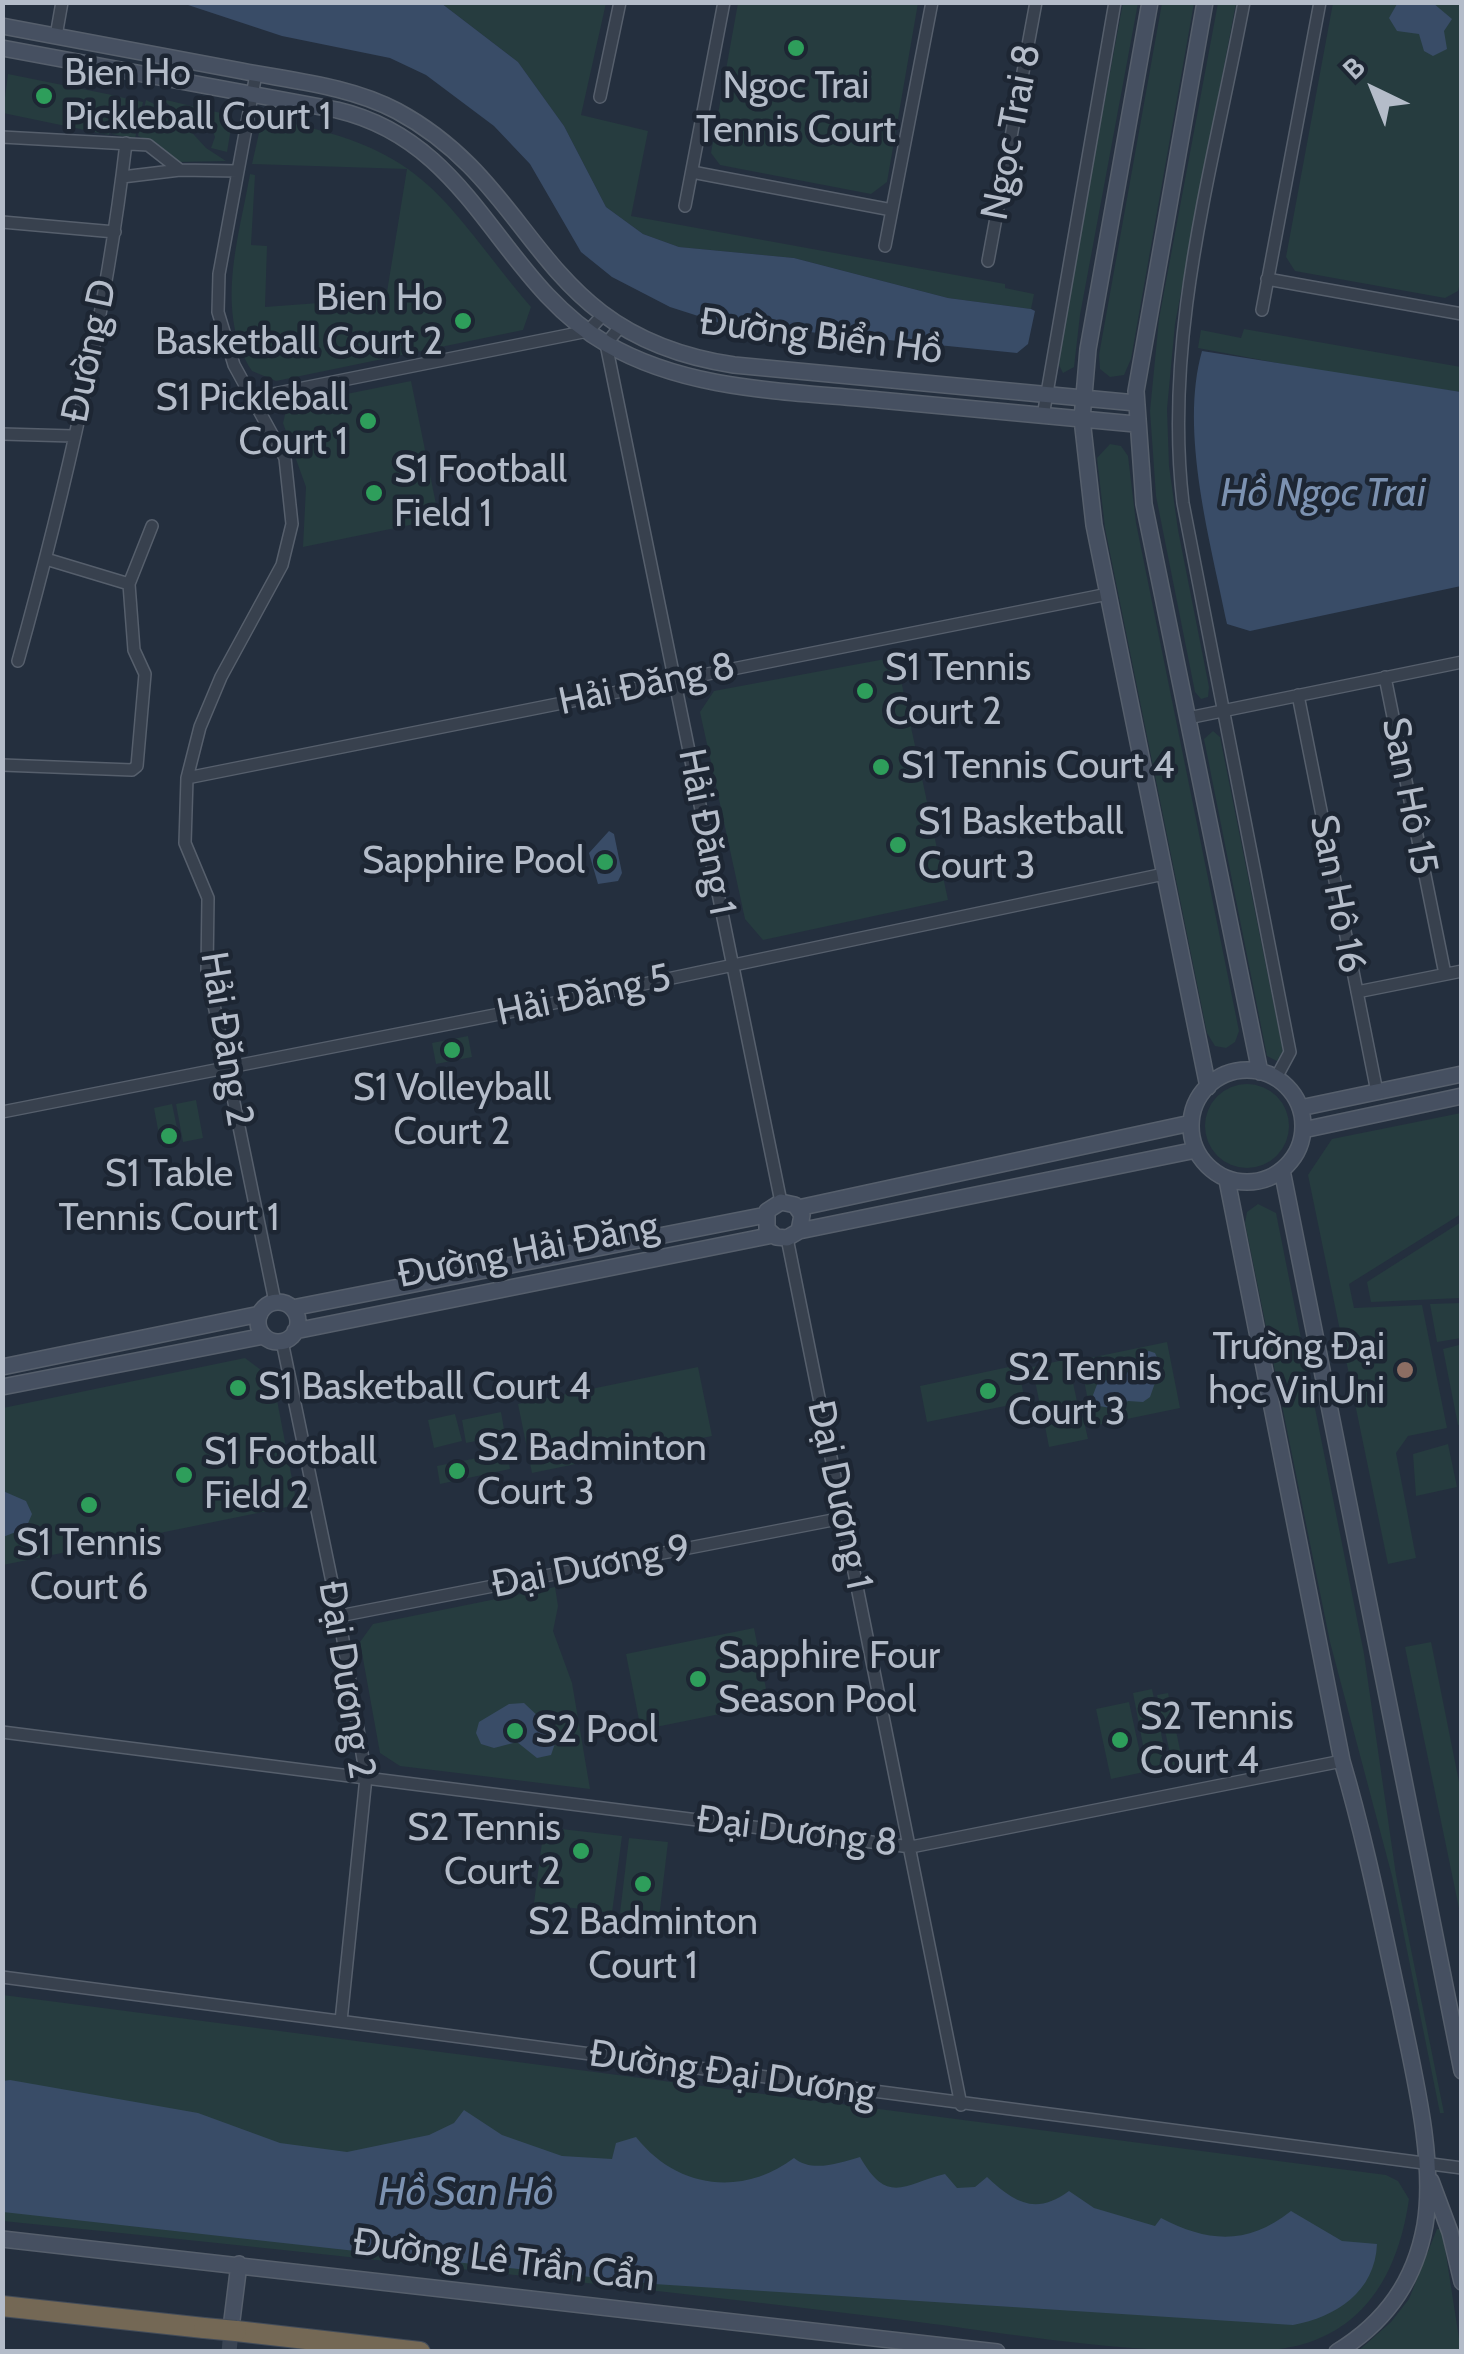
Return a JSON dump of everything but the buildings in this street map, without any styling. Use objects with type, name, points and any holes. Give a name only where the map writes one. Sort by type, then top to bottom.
[{"type":"highway","points":[[2,2306],[204,2328],[234,2326],[420,2352]]},
{"type":"main road","points":[[1150,2],[1082,399],[1082,419],[1094,525],[1208,1087]]},
{"type":"main road","points":[[1205,2],[1135,424],[1144,504],[1260,1072]]},
{"type":"main road","name":"Đường Biển Hồ","points":[[2,26],[356,94],[422,126],[476,173],[556,274],[601,317],[655,344],[722,363],[1136,403]]},
{"type":"main road","name":"Đường Biển Hồ","points":[[2,48],[352,114],[413,144],[467,191],[540,284],[588,330],[606,344],[646,362],[726,385],[1135,424]]},
{"type":"main road","points":[[1227,1180],[1266,1179],[1282,1170],[1300,1145],[1300,1108],[1276,1078],[1260,1072],[1236,1072],[1208,1087],[1191,1122],[1196,1150],[1227,1180],[1342,1761],[1362,1829],[1417,2087],[1424,2163],[1425,2227],[1404,2288],[1376,2324],[1337,2352]]},
{"type":"main road","points":[[1300,1108],[1462,1074]]},
{"type":"main road","points":[[1303,1130],[1462,1096]]},
{"type":"main road","points":[[798,1208],[802,1221],[787,1235],[767,1229],[766,1215],[780,1202],[798,1208],[1191,1122]]},
{"type":"main road","name":"Đường Hải Đăng","points":[[289,1336],[1196,1150]]},
{"type":"main road","points":[[1282,1170],[1462,2070]]},
{"type":"main road","name":"Đường Hải Đăng","points":[[292,1308],[766,1215]]},
{"type":"main road","points":[[2,1367],[260,1314],[275,1302],[292,1308],[298,1316],[289,1336],[264,1336],[2,1387]]},
{"type":"main road","points":[[260,1314],[258,1325],[264,1336]]},
{"type":"main road","points":[[1424,2163],[1450,2232],[1462,2282]]},
{"type":"main road","name":"Đường Lê Trần Cẩn","points":[[2,2239],[997,2352]]},
{"type":"main road","points":[[234,2326],[239,2264]]},
{"type":"street","points":[[56,36],[62,2]]},
{"type":"street","points":[[600,97],[620,2]]},
{"type":"street","points":[[685,206],[724,2]]},
{"type":"street","points":[[884,246],[932,2]]},
{"type":"street","name":"Ngọc Trai 8","points":[[988,260],[1036,2]]},
{"type":"street","points":[[1043,416],[1115,2]]},
{"type":"street","points":[[1244,2],[1182,333],[1175,417],[1183,504],[1290,1052],[1276,1078]]},
{"type":"street","points":[[1262,310],[1320,2]]},
{"type":"street","name":"Hải Đăng 2","points":[[256,74],[219,274],[218,312],[227,350],[288,469],[291,534],[272,586],[214,691],[187,778],[186,851],[208,898],[208,971],[275,1302]]},
{"type":"street","points":[[2,137],[126,142],[154,148],[180,170]]},
{"type":"street","name":"Đường D","points":[[18,660],[46,559],[116,232],[126,142]]},
{"type":"street","points":[[122,177],[180,170],[238,170]]},
{"type":"street","points":[[692,172],[892,210]]},
{"type":"street","points":[[2,222],[116,232]]},
{"type":"street","points":[[1267,279],[1462,314]]},
{"type":"street","points":[[253,398],[588,330],[601,317]]},
{"type":"street","points":[[606,344],[619,328]]},
{"type":"street","name":"Hải Đăng 1","points":[[606,344],[780,1202]]},
{"type":"street","points":[[2,434],[72,436]]},
{"type":"street","points":[[2,765],[132,770],[140,756],[145,674],[134,650],[129,584],[152,526]]},
{"type":"street","points":[[46,559],[129,584]]},
{"type":"street","name":"Hải Đăng 8","points":[[187,778],[1108,594]]},
{"type":"street","points":[[1188,718],[1462,662]]},
{"type":"street","name":"San Hô 15","points":[[1385,678],[1445,974]]},
{"type":"street","name":"San Hô 16","points":[[1298,696],[1377,1092]]},
{"type":"street","name":"Hải Đăng 5","points":[[2,1112],[1164,874]]},
{"type":"street","points":[[1357,992],[1462,971]]},
{"type":"street","name":"Đại Dương 1","points":[[787,1235],[961,2104]]},
{"type":"street","name":"Đại Dương 2","points":[[289,1336],[366,1777],[341,2021]]},
{"type":"street","name":"Đại Dương 9","points":[[340,1616],[843,1518]]},
{"type":"street","name":"Đại Dương 8","points":[[2,1732],[911,1847],[1342,1761]]},
{"type":"street","name":"Đường Đại Dương","points":[[2,1977],[1462,2168]]},
{"type":"green space","points":[[441,3],[606,3],[581,115],[648,131],[631,216],[1005,284],[1005,288],[1034,294],[1031,309],[948,298],[794,258],[679,247],[643,234],[606,207],[564,126],[518,62]]},
{"type":"green space","points":[[738,3],[918,3],[887,182],[871,194],[720,165],[711,153]]},
{"type":"green space","points":[[1123,3],[1138,3],[1080,315],[1074,367],[1063,373],[1059,365],[1064,318]]},
{"type":"green space","points":[[1162,3],[1194,3],[1131,359],[1124,375],[1110,377],[1100,369],[1099,355]]},
{"type":"green space","points":[[1218,3],[1236,3],[1175,324],[1167,409],[1169,466],[1178,530],[1209,687],[1208,697],[1201,699],[1195,692],[1156,496],[1150,411],[1159,319]]},
{"type":"green space","points":[[1333,3],[1461,3],[1462,274],[1458,291],[1445,298],[1295,271],[1286,257]]},
{"type":"green space","name":"Bien Ho Pickleball Court 1","points":[[8,74],[117,96],[109,135],[3,113]]},
{"type":"green space","points":[[120,97],[143,102],[135,139],[112,134]]},
{"type":"green space","points":[[162,99],[225,114],[231,128],[227,152],[211,148],[215,137],[205,122],[179,114]]},
{"type":"green space","points":[[146,100],[175,114],[206,148],[226,161],[177,162],[158,144],[138,136]]},
{"type":"green space","points":[[280,121],[370,148],[406,169],[252,164],[259,133]]},
{"type":"green space","points":[[407,169],[451,209],[531,307],[523,330],[276,381],[252,371],[234,324],[233,274],[250,174],[255,175],[251,245],[267,246],[265,307],[386,298]]},
{"type":"green space","points":[[1244,329],[1461,367],[1461,392],[1357,378],[1198,348],[1201,330],[1241,338]]},
{"type":"green space","points":[[411,381],[439,519],[303,547],[306,487],[283,423],[287,406]]},
{"type":"green space","points":[[1110,444],[1121,446],[1128,456],[1136,523],[1239,1031],[1235,1042],[1226,1048],[1215,1046],[1207,1033],[1105,528],[1097,458]]},
{"type":"green space","points":[[896,657],[948,900],[763,940],[745,919],[700,712],[714,691]]},
{"type":"green space","points":[[1213,731],[1220,737],[1283,1051],[1277,1061],[1267,1056],[1204,739]]},
{"type":"green space","name":"S1 Volleyball Court 2","points":[[468,1036],[472,1057],[436,1064],[432,1043]]},
{"type":"green space","points":[[1239,1084],[1255,1084],[1271,1091],[1282,1102],[1289,1126],[1286,1142],[1277,1156],[1255,1168],[1239,1168],[1223,1161],[1212,1150],[1205,1134],[1205,1118],[1212,1102],[1223,1091]]},
{"type":"green space","points":[[196,1100],[203,1138],[183,1142],[176,1104]]},
{"type":"green space","points":[[172,1104],[180,1142],[161,1146],[154,1108]]},
{"type":"green space","points":[[1461,1113],[1461,1214],[1349,1284],[1354,1308],[1422,1305],[1447,1428],[1408,1436],[1396,1453],[1416,1558],[1388,1564],[1308,1175],[1332,1139]]},
{"type":"green space","points":[[1258,1204],[1276,1213],[1364,1654],[1396,1875],[1444,2113],[1440,2113],[1392,1876],[1330,1642],[1245,1223],[1247,1212]]},
{"type":"green space","points":[[1461,1222],[1461,1298],[1371,1302],[1367,1282]]},
{"type":"green space","points":[[1461,1303],[1461,1338],[1437,1342],[1430,1304]]},
{"type":"green space","points":[[1167,1342],[1180,1408],[1093,1426],[1080,1360]]},
{"type":"green space","points":[[1459,1345],[1462,1424],[1458,1425],[1443,1349]]},
{"type":"green space","points":[[245,1358],[273,1379],[297,1505],[3,1565],[3,1408]]},
{"type":"green space","points":[[1068,1359],[1079,1411],[1043,1419],[1032,1367]]},
{"type":"green space","name":"S2 Tennis Court 3","points":[[1018,1365],[1025,1402],[927,1422],[920,1386]]},
{"type":"green space","points":[[698,1367],[712,1436],[532,1473],[518,1404]]},
{"type":"green space","points":[[501,1412],[505,1435],[466,1443],[462,1420]]},
{"type":"green space","points":[[455,1414],[462,1441],[434,1448],[428,1420]]},
{"type":"green space","points":[[1083,1417],[1088,1439],[1049,1447],[1045,1426]]},
{"type":"green space","points":[[1448,1444],[1457,1487],[1416,1496],[1413,1454]]},
{"type":"green space","points":[[507,1452],[510,1469],[440,1484],[437,1466]]},
{"type":"green space","points":[[555,1587],[558,1606],[553,1631],[572,1683],[590,1789],[400,1766],[380,1753],[360,1642],[373,1624]]},
{"type":"green space","name":"Sapphire Four Season Pool","points":[[754,1628],[769,1704],[641,1730],[626,1654]]},
{"type":"green space","points":[[1431,1642],[1461,1792],[1461,1918],[1405,1647]]},
{"type":"green space","points":[[1152,1689],[1168,1767],[1148,1771],[1133,1693]]},
{"type":"green space","points":[[1168,1693],[1183,1764],[1173,1767],[1157,1695]]},
{"type":"green space","name":"S2 Tennis Court 4","points":[[1129,1702],[1144,1772],[1111,1779],[1096,1709]]},
{"type":"green space","points":[[544,1827],[622,1836],[612,1913],[534,1903]]},
{"type":"green space","points":[[629,1838],[668,1842],[659,1918],[620,1913]]},
{"type":"green space","points":[[3,1995],[1386,2175],[1398,2181],[1409,2199],[1390,2267],[1366,2305],[1350,2320],[1307,2343],[1246,2351],[1088,2344],[666,2292],[3,2221]]},
{"type":"green space","points":[[1437,2229],[1442,2229],[1461,2351],[1357,2352],[1391,2322],[1409,2299]]},
{"type":"water","points":[[182,3],[441,3],[518,62],[564,126],[606,207],[643,234],[679,247],[794,258],[948,298],[1031,309],[1035,311],[1028,344],[1017,353],[720,323],[670,307],[612,277],[581,252],[530,164],[494,126],[426,75],[390,58],[282,36]]},
{"type":"water","points":[[1433,3],[1452,19],[1444,31],[1447,49],[1433,56],[1424,51],[1419,34],[1397,31],[1389,18],[1397,4]]},
{"type":"water","name":"Hồ Ngọc Trai","points":[[1202,351],[1461,392],[1461,586],[1250,631],[1227,624],[1196,452],[1194,416]]},
{"type":"water","name":"Sapphire Pool","points":[[609,831],[614,834],[622,873],[618,881],[598,884],[589,853]]},
{"type":"water","points":[[1155,1353],[1161,1366],[1150,1397],[1143,1402],[1128,1401],[1117,1409],[1099,1406],[1093,1395],[1098,1382],[1125,1376],[1140,1354]]},
{"type":"water","points":[[3,1491],[26,1501],[32,1514],[26,1528],[3,1537]]},
{"type":"water","name":"S2 Pool","points":[[524,1703],[558,1735],[551,1755],[537,1758],[517,1742],[494,1748],[481,1744],[476,1733],[479,1722],[509,1704]]},
{"type":"water","name":"Hồ San Hô","points":[[3,2081],[198,2113],[280,2143],[347,2152],[429,2135],[454,2123],[464,2110],[502,2135],[562,2156],[612,2159],[616,2143],[636,2137],[671,2168],[711,2182],[753,2178],[794,2158],[817,2166],[860,2157],[879,2182],[888,2187],[907,2186],[945,2174],[957,2188],[975,2187],[987,2177],[1025,2203],[1046,2203],[1069,2191],[1094,2208],[1155,2226],[1161,2218],[1212,2236],[1244,2235],[1291,2211],[1342,2241],[1377,2244],[1375,2261],[1361,2289],[1350,2300],[1324,2316],[1293,2325],[654,2284],[3,2212]]},
{"type":"tunnel","points":[[229,2352],[232,2321]]},
{"type":"place","name":"Ngoc Trai Tennis Court","points":[[796,48]]},
{"type":"place","name":"Bien Ho Pickleball Court 1","points":[[44,96]]},
{"type":"place","name":"Bien Ho Basketball Court 2","points":[[463,321]]},
{"type":"place","name":"S1 Pickleball Court 1","points":[[368,421]]},
{"type":"place","name":"S1 Football Field 1","points":[[374,493]]},
{"type":"place","name":"S1 Tennis Court 2","points":[[865,691]]},
{"type":"place","name":"S1 Tennis Court 4","points":[[881,767]]},
{"type":"place","name":"S1 Basketball Court 3","points":[[898,845]]},
{"type":"place","name":"Sapphire Pool","points":[[605,862]]},
{"type":"place","name":"S1 Volleyball Court 2","points":[[452,1050]]},
{"type":"place","name":"S1 Table Tennis Court 1","points":[[169,1136]]},
{"type":"place","name":"Trường Đại học VinUni","points":[[1405,1370]]},
{"type":"place","name":"S1 Basketball Court 4","points":[[238,1388]]},
{"type":"place","name":"S2 Tennis Court 3","points":[[988,1391]]},
{"type":"place","name":"S2 Badminton Court 3","points":[[457,1471]]},
{"type":"place","name":"S1 Football Field 2","points":[[184,1475]]},
{"type":"place","name":"S1 Tennis Court 6","points":[[89,1505]]},
{"type":"place","name":"Sapphire Four Season Pool","points":[[698,1679]]},
{"type":"place","name":"S2 Pool","points":[[515,1731]]},
{"type":"place","name":"S2 Tennis Court 4","points":[[1120,1740]]},
{"type":"place","name":"S2 Tennis Court 2","points":[[581,1851]]},
{"type":"place","name":"S2 Badminton Court 1","points":[[643,1884]]}]
